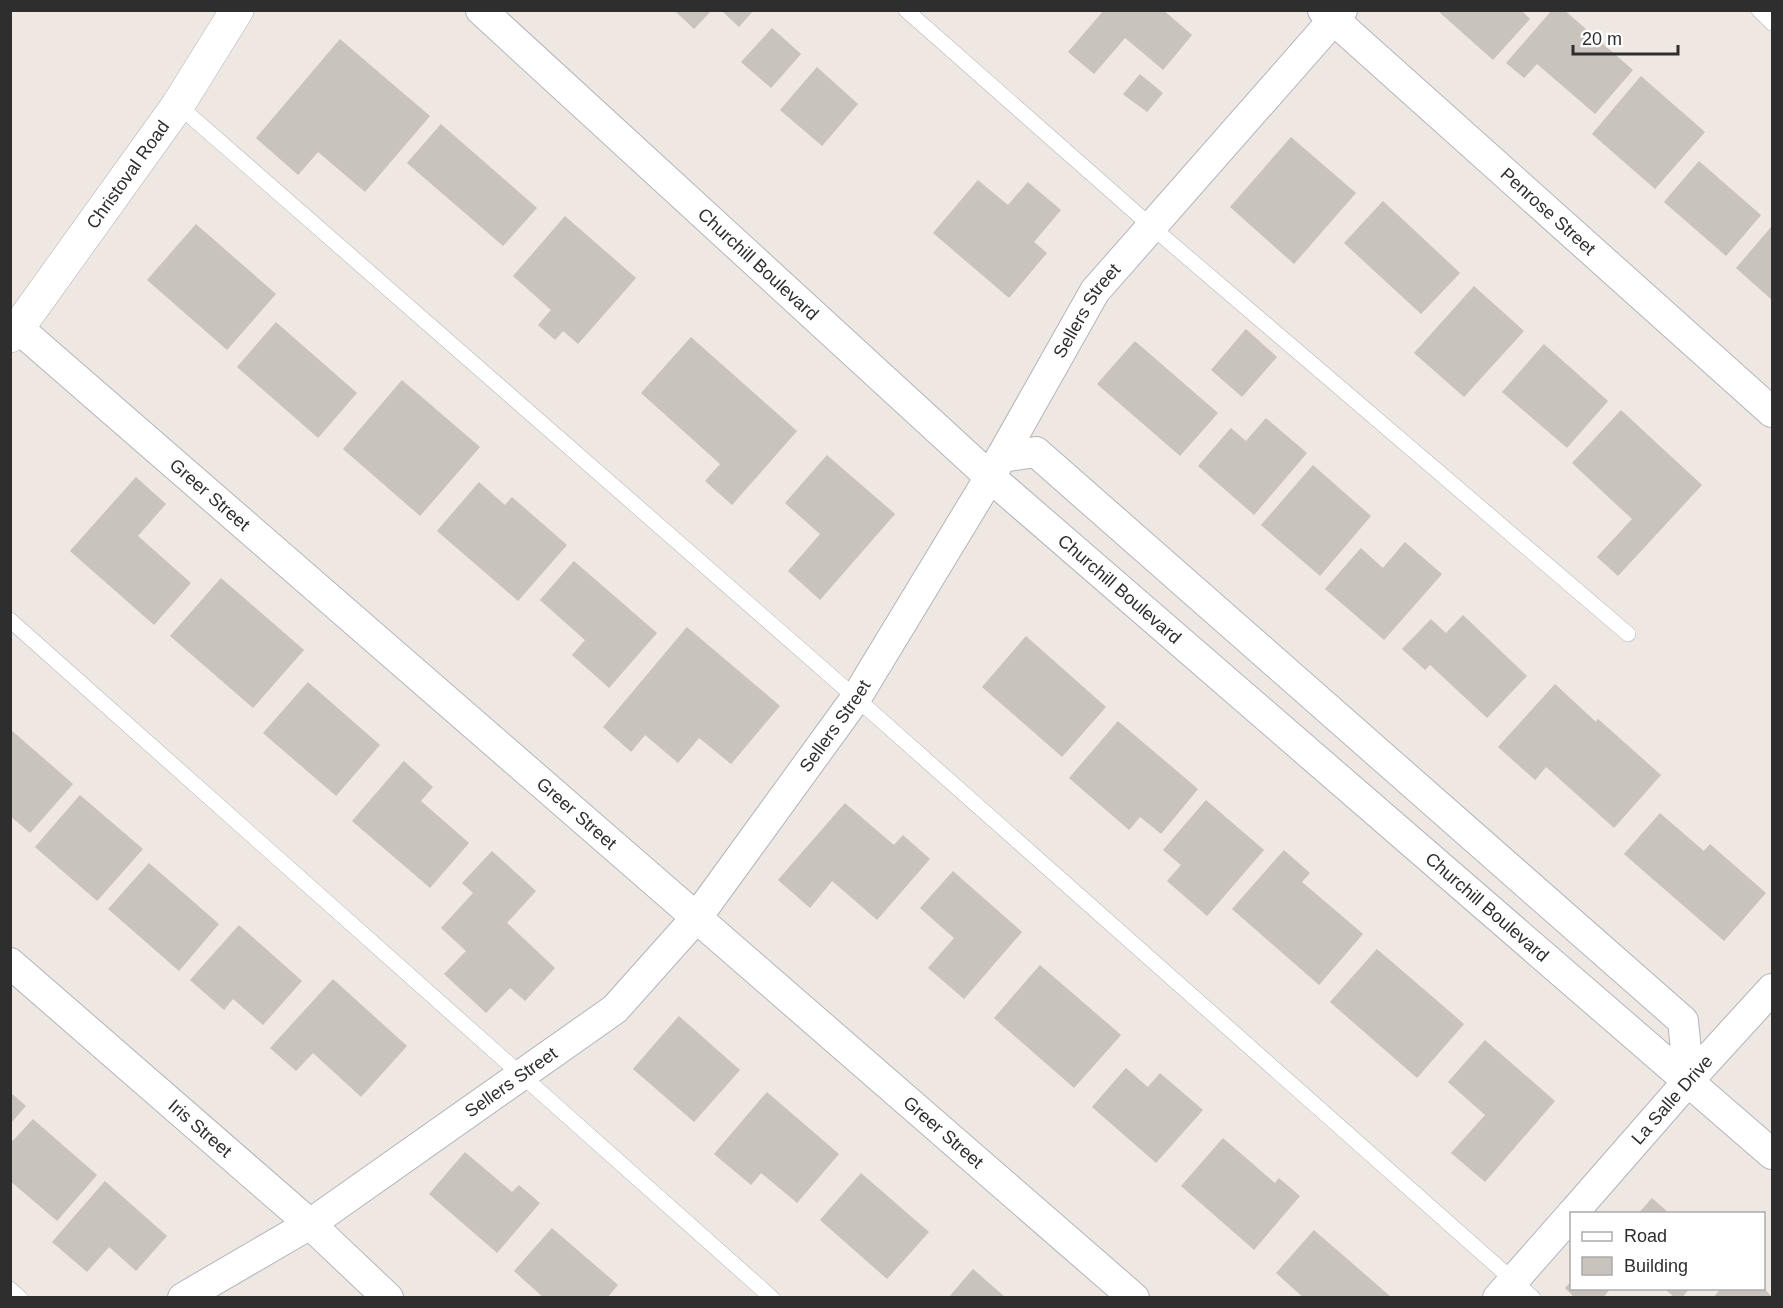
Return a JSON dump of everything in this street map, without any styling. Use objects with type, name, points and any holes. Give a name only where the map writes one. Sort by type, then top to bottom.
[{"type":"street","name":"Christoval Road","points":[[14,332],[178,105],[237,10]]},
{"type":"street","name":"Churchill Boulevard","points":[[481,10],[1773,1154]]},
{"type":"street","name":"Sellers Street","points":[[183,1298],[310,1224],[615,1009],[697,917],[856,698],[996,467],[1095,291],[1333,14]]},
{"type":"street","name":"Penrose Street","points":[[1333,14],[1773,412]]},
{"type":"street","name":"Greer Street","points":[[14,332],[697,917],[1134,1298]]},
{"type":"street","points":[[996,467],[1036,452],[1683,1022],[1689,1080]]},
{"type":"street","name":"Iris Street","points":[[10,963],[310,1224],[388,1298]]},
{"type":"street","name":"La Salle Drive","points":[[1574,1212],[1689,1080],[1773,989]]},
{"type":"street","name":"La Salle Drive","points":[[1515,1292],[1570,1217]]},
{"type":"lane","points":[[906,10],[1152,227],[1628,634]]},
{"type":"lane","points":[[1759,10],[1773,23]]},
{"type":"lane","points":[[178,105],[856,698],[1515,1292]]},
{"type":"lane","points":[[10,620],[772,1298]]},
{"type":"lane","points":[[10,1289],[20,1298]]},
{"type":"building","points":[[675,10],[711,10],[694,28]]},
{"type":"building","points":[[722,10],[753,10],[739,26]]},
{"type":"building","points":[[1105,10],[1162,10],[1191,35],[1163,69],[1125,37],[1094,73],[1069,52]]},
{"type":"building","points":[[1438,10],[1520,10],[1529,19],[1493,59]]},
{"type":"building","points":[[1553,10],[1563,10],[1632,70],[1595,113],[1537,63],[1524,77],[1507,63]]},
{"type":"building","points":[[772,29],[800,54],[771,87],[742,62]]},
{"type":"building","points":[[340,40],[429,116],[365,191],[318,151],[298,174],[257,138]]},
{"type":"building","points":[[817,68],[857,104],[822,145],[781,110]]},
{"type":"building","points":[[1140,75],[1162,93],[1147,111],[1124,94]]},
{"type":"building","points":[[1641,77],[1704,132],[1655,188],[1593,134]]},
{"type":"building","points":[[441,125],[536,208],[503,245],[408,163]]},
{"type":"building","points":[[1291,138],[1355,193],[1294,263],[1231,207]]},
{"type":"building","points":[[1699,162],[1760,215],[1726,255],[1665,202]]},
{"type":"building","points":[[978,181],[1008,206],[1028,183],[1060,210],[1033,242],[1046,253],[1009,297],[934,233]]},
{"type":"building","points":[[1383,202],[1459,273],[1421,313],[1345,243]]},
{"type":"building","points":[[565,217],[635,278],[578,343],[563,330],[555,339],[539,325],[552,310],[514,276]]},
{"type":"building","points":[[196,225],[275,294],[227,349],[148,280]]},
{"type":"building","points":[[1772,227],[1772,299],[1737,268]]},
{"type":"building","points":[[1474,287],[1523,331],[1464,396],[1415,353]]},
{"type":"building","points":[[276,323],[356,393],[318,437],[238,367]]},
{"type":"building","points":[[1246,330],[1276,357],[1242,396],[1212,370]]},
{"type":"building","points":[[691,338],[796,431],[732,504],[706,481],[721,464],[642,393]]},
{"type":"building","points":[[1135,342],[1217,413],[1180,455],[1098,384]]},
{"type":"building","points":[[1544,345],[1607,401],[1567,447],[1503,392]]},
{"type":"building","points":[[402,381],[479,447],[420,515],[344,449]]},
{"type":"building","points":[[1621,411],[1701,485],[1618,575],[1598,557],[1633,519],[1573,463]]},
{"type":"building","points":[[1266,419],[1306,453],[1254,514],[1199,466],[1231,429],[1246,442]]},
{"type":"building","points":[[827,456],[894,514],[820,599],[789,571],[821,534],[786,503]]},
{"type":"building","points":[[1313,466],[1370,516],[1320,575],[1262,525]]},
{"type":"building","points":[[136,478],[165,504],[137,536],[190,583],[154,624],[71,551]]},
{"type":"building","points":[[479,483],[505,506],[512,498],[566,545],[518,600],[438,531]]},
{"type":"building","points":[[1405,543],[1441,574],[1384,639],[1326,589],[1361,549],[1383,569]]},
{"type":"building","points":[[574,562],[656,633],[609,687],[573,655],[586,640],[541,600]]},
{"type":"building","points":[[221,579],[303,650],[253,707],[171,636]]},
{"type":"building","points":[[1463,616],[1526,676],[1487,717],[1430,664],[1425,669],[1403,649],[1431,620],[1446,634]]},
{"type":"building","points":[[687,628],[779,706],[731,763],[699,737],[678,762],[645,734],[631,751],[604,727]]},
{"type":"building","points":[[1026,637],[1105,707],[1062,756],[983,687]]},
{"type":"building","points":[[308,683],[379,745],[336,795],[264,733]]},
{"type":"building","points":[[1555,685],[1596,723],[1598,720],[1660,775],[1614,827],[1546,766],[1535,779],[1499,747]]},
{"type":"building","points":[[1118,722],[1197,789],[1161,833],[1140,816],[1129,829],[1070,778]]},
{"type":"building","points":[[10,730],[72,784],[30,832],[10,815]]},
{"type":"building","points":[[404,762],[432,787],[420,801],[468,843],[430,887],[353,821]]},
{"type":"building","points":[[80,796],[142,849],[97,900],[36,847]]},
{"type":"building","points":[[1206,801],[1263,850],[1207,915],[1168,881],[1182,865],[1164,850]]},
{"type":"building","points":[[845,804],[894,846],[903,836],[929,859],[877,919],[832,880],[810,907],[779,880]]},
{"type":"building","points":[[1660,814],[1704,852],[1710,845],[1765,893],[1724,940],[1625,854]]},
{"type":"building","points":[[1284,851],[1309,873],[1301,882],[1362,934],[1319,984],[1233,909]]},
{"type":"building","points":[[492,852],[535,891],[506,923],[554,968],[525,1000],[510,987],[486,1012],[445,974],[467,951],[442,928],[474,893],[463,883]]},
{"type":"building","points":[[149,864],[218,924],[179,970],[109,909]]},
{"type":"building","points":[[953,872],[1021,932],[964,998],[929,968],[955,938],[921,908]]},
{"type":"building","points":[[239,926],[301,981],[263,1024],[233,998],[224,1009],[191,980]]},
{"type":"building","points":[[1377,950],[1463,1024],[1417,1077],[1331,1002]]},
{"type":"building","points":[[1040,966],[1120,1035],[1074,1087],[995,1018]]},
{"type":"building","points":[[333,980],[406,1046],[361,1096],[313,1052],[296,1070],[271,1048]]},
{"type":"building","points":[[679,1017],[739,1070],[694,1121],[634,1069]]},
{"type":"building","points":[[1485,1041],[1554,1101],[1485,1181],[1452,1153],[1486,1115],[1449,1082]]},
{"type":"building","points":[[1126,1069],[1148,1088],[1160,1074],[1202,1110],[1156,1162],[1093,1107]]},
{"type":"building","points":[[10,1093],[25,1106],[10,1123]]},
{"type":"building","points":[[767,1093],[838,1154],[797,1202],[761,1172],[751,1184],[715,1154]]},
{"type":"building","points":[[33,1120],[96,1175],[57,1220],[10,1180],[10,1145]]},
{"type":"building","points":[[1223,1139],[1275,1184],[1279,1179],[1299,1196],[1254,1249],[1182,1186]]},
{"type":"building","points":[[465,1153],[512,1193],[519,1186],[539,1203],[497,1252],[430,1194]]},
{"type":"building","points":[[861,1174],[928,1232],[887,1278],[821,1220]]},
{"type":"building","points":[[105,1182],[166,1236],[136,1270],[109,1246],[87,1271],[53,1242]]},
{"type":"building","points":[[1652,1199],[1667,1212],[1641,1212]]},
{"type":"building","points":[[552,1229],[617,1285],[606,1298],[545,1298],[515,1271]]},
{"type":"building","points":[[1314,1231],[1390,1298],[1305,1298],[1277,1273]]},
{"type":"building","points":[[973,1270],[1005,1298],[949,1298]]},
{"type":"building","points":[[1570,1284],[1570,1290],[1608,1290],[1602,1298],[1576,1298],[1566,1288]]},
{"type":"building","points":[[1667,1290],[1687,1290],[1681,1298],[1676,1298]]},
{"type":"building","points":[[1720,1290],[1765,1290],[1772,1298],[1714,1298]]}]
